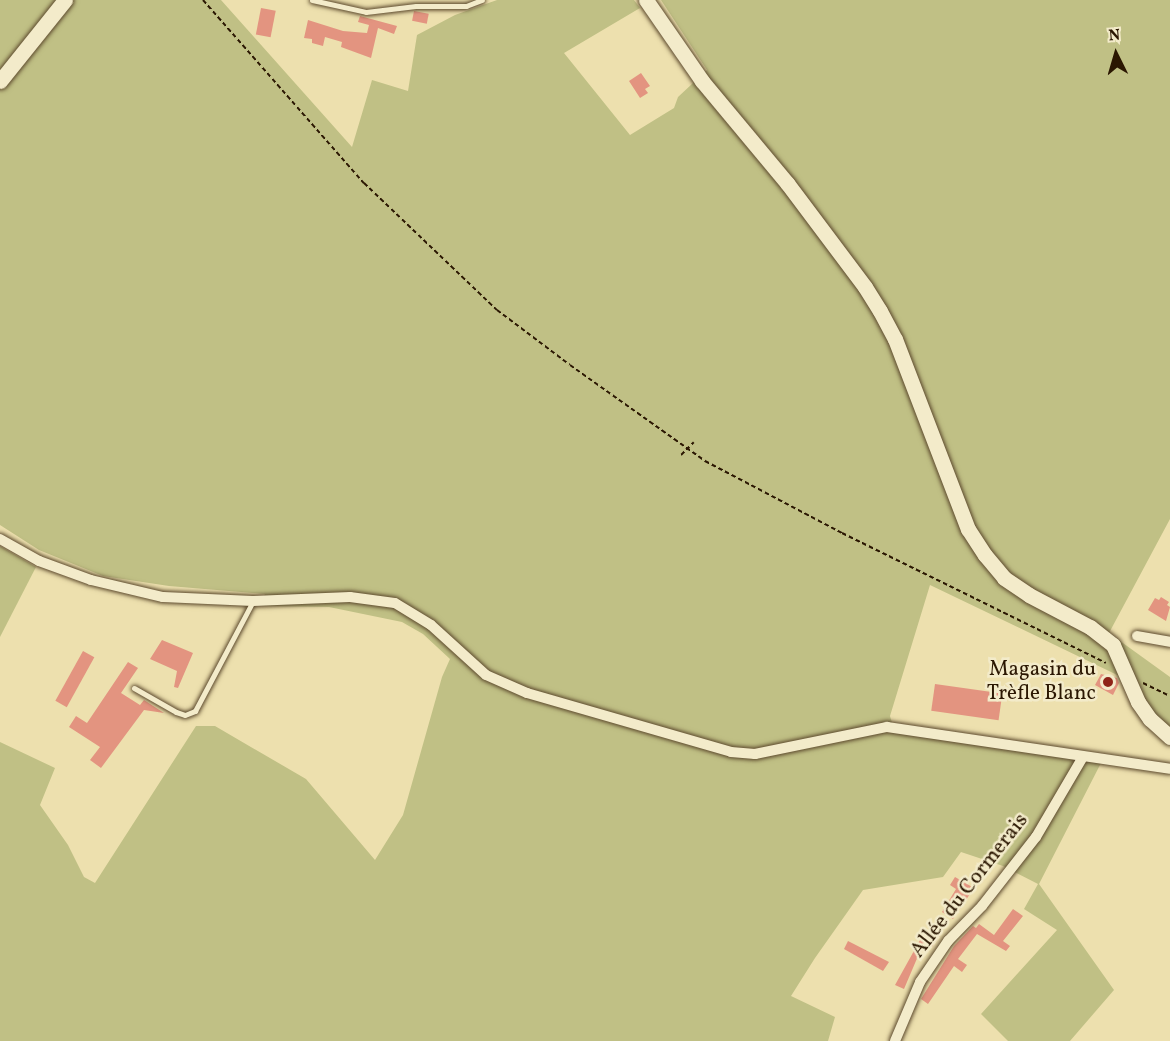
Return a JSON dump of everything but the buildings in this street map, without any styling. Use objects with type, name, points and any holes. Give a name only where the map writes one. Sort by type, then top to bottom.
[{"type":"street","points":[[0,81],[65,0]]},
{"type":"street","points":[[646,0],[702,81],[787,183],[880,311],[895,339],[968,529],[985,555],[1004,578],[1029,595],[1102,634],[1113,645],[1143,710],[1170,737]]},
{"type":"street","points":[[0,539],[39,561],[126,590],[163,597],[253,601],[350,597],[395,603],[423,619],[486,675],[517,689],[731,752],[755,754],[887,727],[973,738],[1083,758],[1170,769]]},
{"type":"street","points":[[1137,636],[1170,642]]},
{"type":"street","name":"Allée du Cormerais","points":[[895,1041],[920,982],[948,941],[982,906],[1036,837],[1083,758]]},
{"type":"lane","points":[[312,0],[366,12],[416,6],[466,6],[482,0]]},
{"type":"lane","points":[[134,688],[176,712],[185,715],[195,711],[253,601]]},
{"type":"path","points":[[203,0],[364,183],[446,264],[497,310],[570,365],[705,461],[842,533],[1126,672],[1170,696]]},
{"type":"path","points":[[681,455],[694,442]]},
{"type":"green space","points":[[0,0],[221,0],[352,147],[372,80],[408,91],[417,35],[455,15],[497,0],[634,0],[640,8],[564,53],[630,135],[674,108],[678,97],[707,70],[661,0],[1170,0],[1170,519],[1109,633],[1170,677],[1170,729],[1155,716],[1138,685],[930,585],[890,716],[895,733],[1101,763],[1039,884],[1114,990],[1070,1041],[1008,1041],[981,1014],[1057,930],[1024,909],[1038,884],[1003,866],[961,852],[943,877],[863,890],[815,958],[791,996],[835,1017],[828,1041],[0,1041],[0,742],[55,768],[40,805],[68,845],[84,877],[95,883],[196,726],[215,726],[306,779],[375,860],[403,815],[442,677],[450,659],[423,634],[402,622],[329,607],[260,606],[265,594],[169,586],[103,576],[39,550],[0,525]]},
{"type":"green space","points":[[0,546],[36,567],[0,637]]},
{"type":"place","name":"Magasin du Trèfle Blanc","points":[[1108,682]]}]
